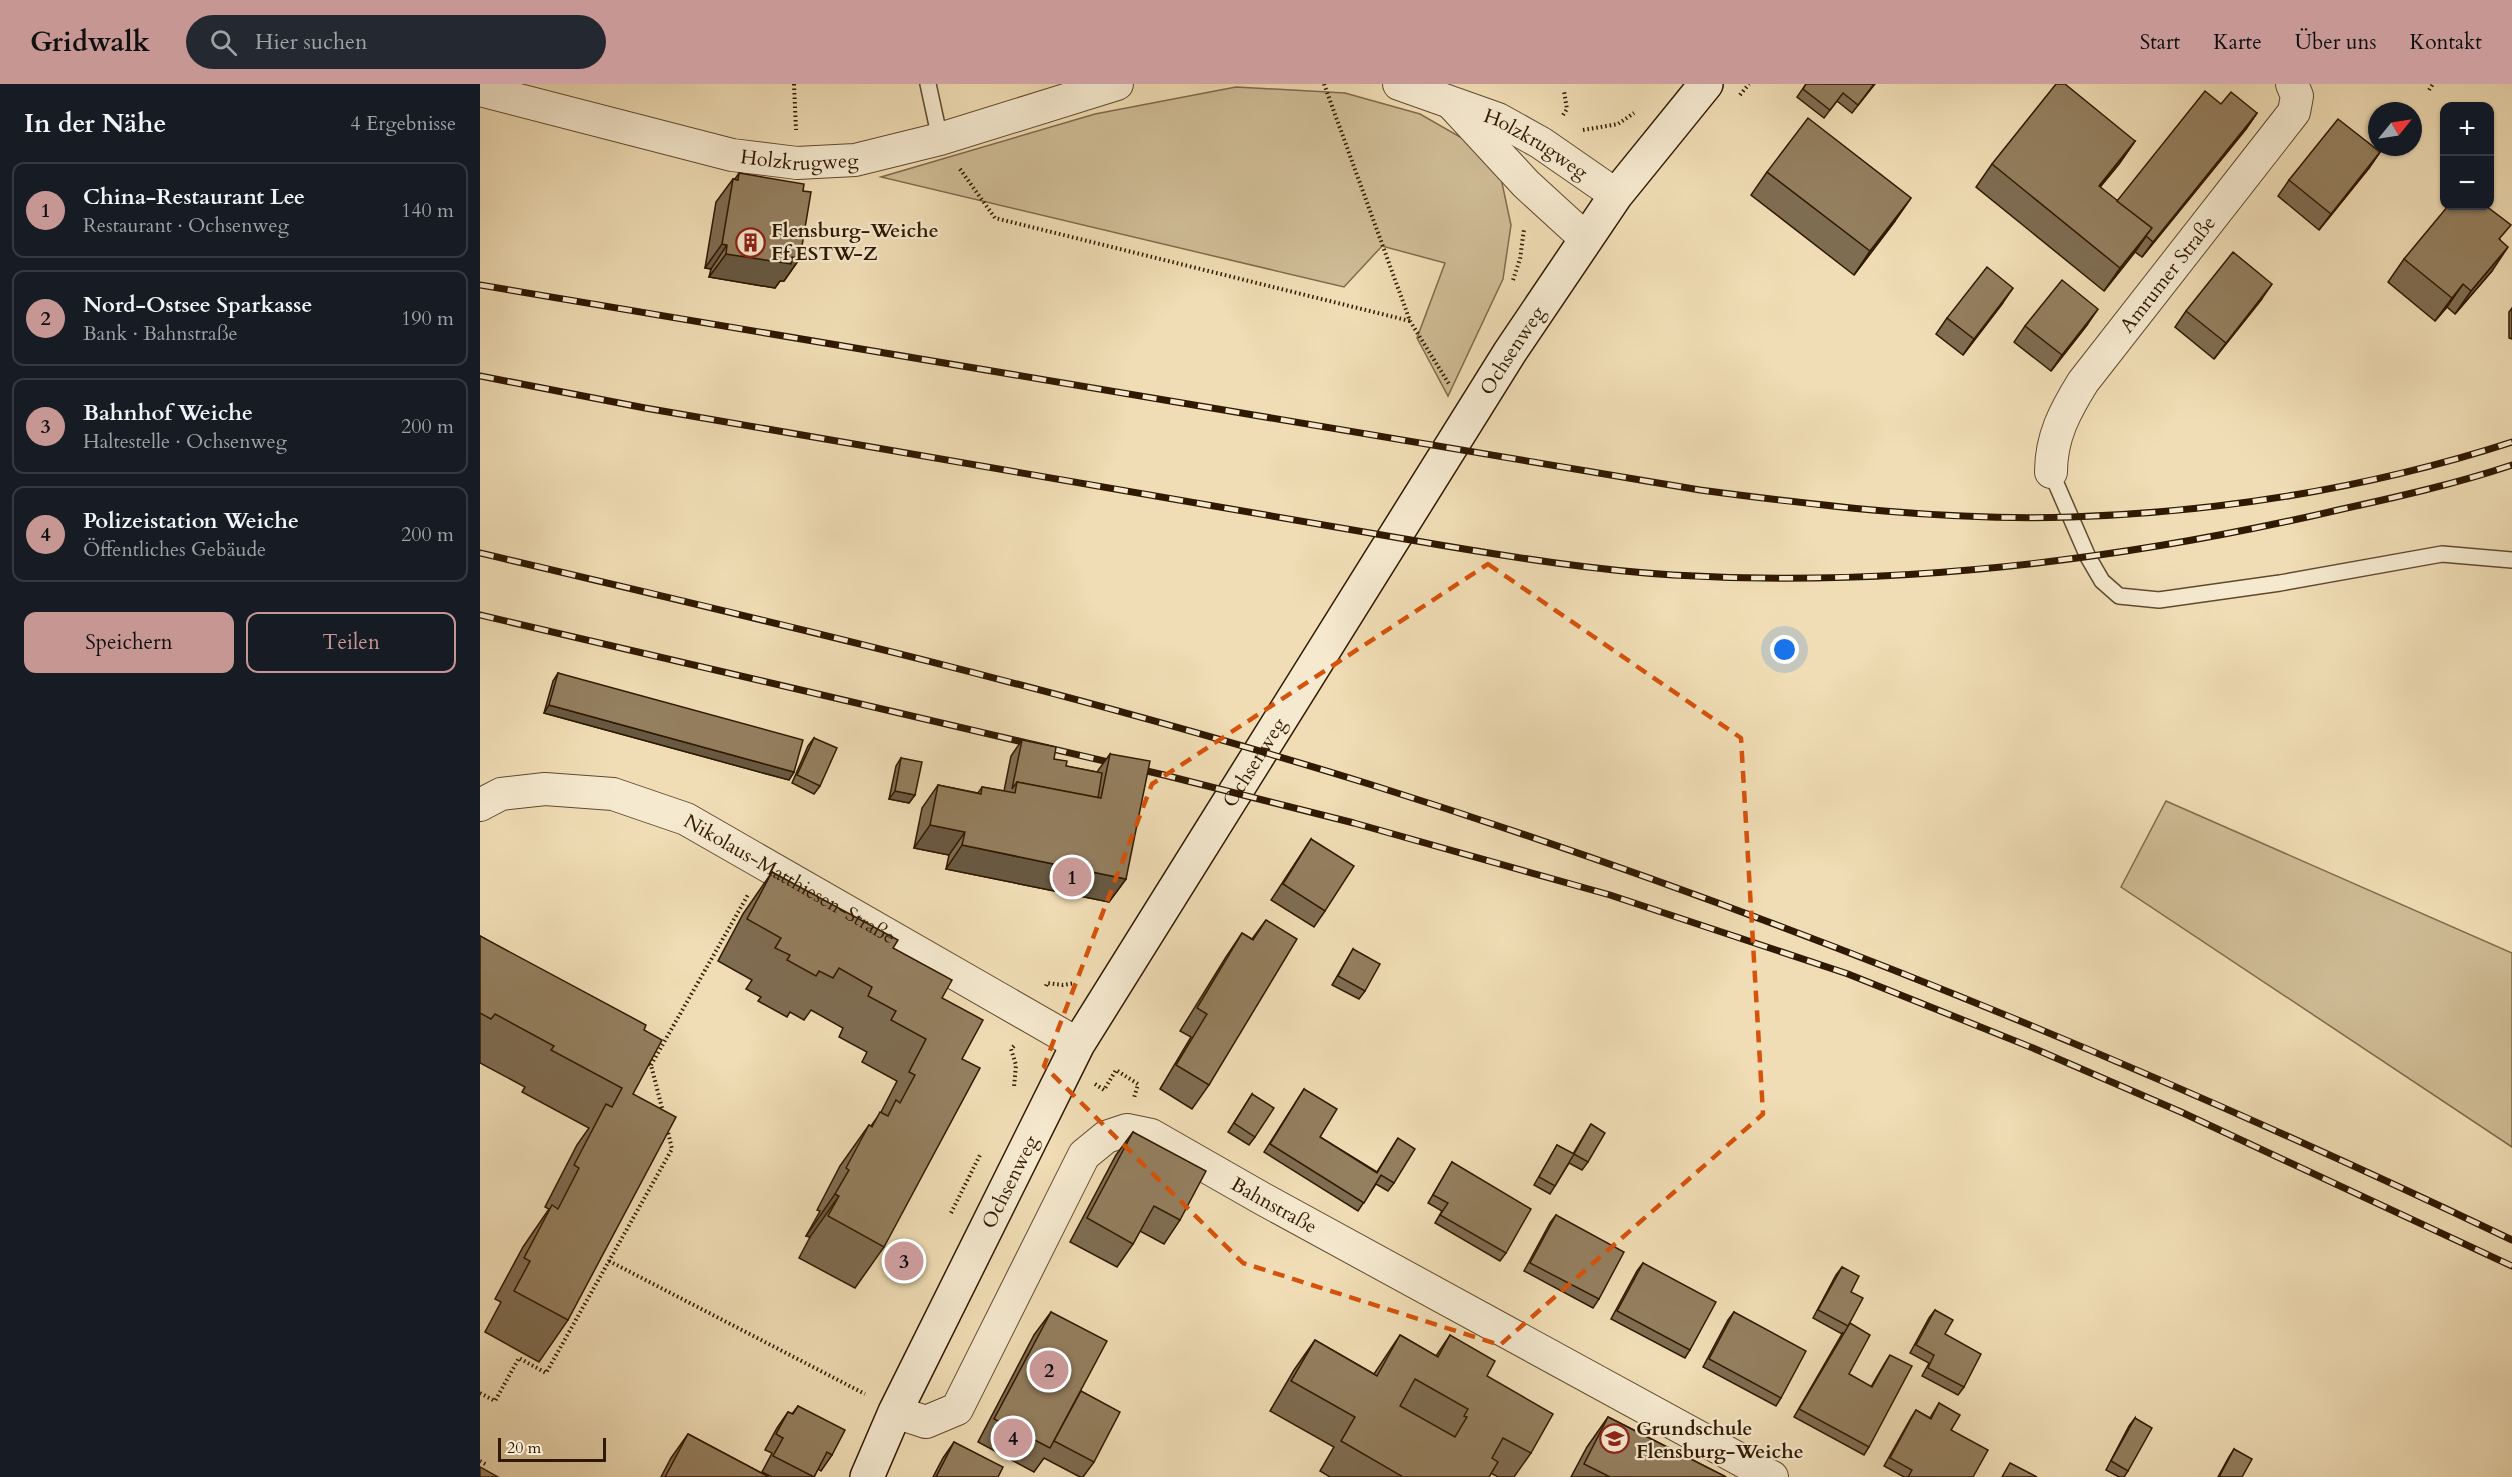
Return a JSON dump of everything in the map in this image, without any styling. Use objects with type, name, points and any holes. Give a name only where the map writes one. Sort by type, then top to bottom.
[{"type":"main road","name":"Ochsenweg","points":[[867,1477],[884,1405],[1078,1044],[1510,352],[1616,195],[1706,84]]},
{"type":"street","name":"Holzkrugweg","points":[[480,90],[732,154],[797,163],[855,160],[940,139],[1117,84]]},
{"type":"street","name":"Holzkrugweg","points":[[1399,84],[1498,119],[1541,143],[1616,195]]},
{"type":"street","name":"Amrumer Straße","points":[[2051,472],[2051,451],[2063,415],[2083,382],[2294,112],[2297,96],[2292,84]]},
{"type":"street","name":"Holzkrugweg","points":[[1451,103],[1526,184],[1585,238]]},
{"type":"street","name":"Nikolaus-Matthiesen-Straße","points":[[480,805],[501,794],[545,789],[613,794],[686,819],[1078,1044]]},
{"type":"street","name":"Bahnstraße","points":[[884,1405],[926,1422],[957,1409],[1084,1155],[1106,1137],[1127,1130],[1150,1135],[1772,1477]]},
{"type":"lane","points":[[928,84],[940,139]]},
{"type":"lane","points":[[2051,472],[2088,557],[2102,581],[2118,596],[2159,600],[2280,583],[2442,554],[2512,560]]},
{"type":"path","points":[[794,84],[797,163]]},
{"type":"path","points":[[1324,84],[1410,321],[1451,387]]},
{"type":"path","points":[[2429,90],[2433,84]]},
{"type":"path","points":[[1564,91],[1568,109]]},
{"type":"path","points":[[1579,131],[1618,124],[1640,110]]},
{"type":"path","points":[[940,139],[995,218],[1410,321]]},
{"type":"path","points":[[480,1393],[495,1401],[519,1358],[546,1372],[672,1149],[651,1065],[766,864]]},
{"type":"path","points":[[641,1060],[651,1065]]},
{"type":"path","points":[[1104,1090],[1116,1070],[1138,1084]]},
{"type":"path","points":[[609,1261],[884,1405]]},
{"type":"path","points":[[480,1461],[487,1465]]},
{"type":"highlighted area","points":[[1488,564],[1741,738],[1763,1114],[1500,1345],[1243,1263],[1044,1066],[1152,784]]},
{"type":"shaded area","points":[[1236,87],[1345,93],[1420,114],[1469,142],[1501,178],[1511,225],[1503,279],[1448,396],[1417,338],[1445,263],[1382,246],[1344,287],[881,177],[1095,114]]},
{"type":"shaded area","points":[[2166,801],[2512,953],[2512,1147],[2121,887]]},
{"type":"building","points":[[1806,84],[1874,84],[1858,105],[1843,93],[1830,110],[1803,89]]},
{"type":"building","points":[[2056,84],[2065,84],[2135,141],[2099,186],[2152,228],[2120,268],[1992,164]]},
{"type":"building","points":[[2205,91],[2221,104],[2231,92],[2257,113],[2153,242],[2146,236],[2152,228],[2117,201]]},
{"type":"building","points":[[1808,118],[1911,198],[1870,251],[1767,172]]},
{"type":"building","points":[[2338,119],[2368,143],[2368,156],[2377,156],[2331,214],[2289,180]]},
{"type":"building","points":[[739,173],[804,184],[803,191],[811,192],[800,258],[792,257],[791,264],[726,254],[727,245],[722,244],[733,179],[738,180]]},
{"type":"building","points":[[2445,210],[2491,210],[2511,225],[2499,239],[2508,247],[2471,291],[2463,284],[2452,298],[2404,259]]},
{"type":"building","points":[[2233,252],[2272,284],[2226,343],[2186,311]]},
{"type":"building","points":[[1987,267],[2013,288],[1974,339],[1947,318]]},
{"type":"building","points":[[2062,280],[2098,309],[2062,355],[2025,326]]},
{"type":"building","points":[[558,673],[803,740],[794,772],[549,705]]},
{"type":"building","points":[[814,738],[837,748],[820,786],[797,775]]},
{"type":"building","points":[[1022,740],[1056,747],[1054,759],[1067,761],[1066,766],[1102,773],[1098,798],[1017,782],[1012,789]]},
{"type":"building","points":[[1110,754],[1150,761],[1126,879],[962,845],[965,832],[930,825],[938,785],[981,794],[982,787],[1015,793],[1017,782],[1101,798]]},
{"type":"building","points":[[901,758],[922,762],[915,795],[895,791]]},
{"type":"building","points":[[1311,839],[1354,866],[1325,911],[1283,884]]},
{"type":"building","points":[[772,872],[898,940],[893,948],[952,980],[942,998],[983,1020],[962,1059],[980,1068],[884,1247],[828,1216],[839,1196],[835,1194],[849,1170],[846,1168],[869,1125],[872,1127],[880,1112],[888,1116],[896,1100],[900,1103],[915,1075],[909,1072],[926,1039],[891,1020],[896,1011],[868,996],[872,987],[839,968],[833,978],[819,971],[816,976],[787,960],[790,955],[775,948],[781,938],[747,919]]},
{"type":"building","points":[[1266,920],[1297,939],[1209,1085],[1176,1065],[1207,1014],[1197,1008],[1242,933],[1253,940]]},
{"type":"building","points":[[480,936],[646,1025],[644,1030],[662,1040],[633,1094],[676,1117],[568,1320],[514,1291],[530,1261],[524,1258],[552,1205],[558,1209],[579,1168],[574,1165],[606,1104],[612,1107],[622,1088],[551,1050],[554,1046],[495,1014],[491,1019],[480,1013]]},
{"type":"building","points":[[1353,949],[1380,964],[1365,991],[1338,976]]},
{"type":"building","points":[[1304,1089],[1337,1109],[1320,1137],[1377,1173],[1398,1138],[1415,1149],[1394,1183],[1381,1175],[1364,1203],[1270,1144]]},
{"type":"building","points":[[1252,1094],[1274,1108],[1255,1137],[1234,1123]]},
{"type":"building","points":[[1591,1124],[1605,1133],[1588,1162],[1574,1154]]},
{"type":"building","points":[[1133,1132],[1206,1171],[1180,1220],[1154,1206],[1133,1244],[1087,1218]]},
{"type":"building","points":[[1557,1145],[1574,1154],[1555,1186],[1539,1177]]},
{"type":"building","points":[[1452,1162],[1531,1209],[1506,1253],[1440,1215],[1448,1203],[1433,1195]]},
{"type":"building","points":[[1556,1215],[1624,1252],[1599,1299],[1530,1263]]},
{"type":"building","points":[[1643,1263],[1716,1302],[1690,1350],[1617,1311]]},
{"type":"building","points":[[1842,1267],[1859,1276],[1851,1292],[1863,1298],[1848,1326],[1818,1310]]},
{"type":"building","points":[[1935,1310],[1953,1320],[1945,1334],[1981,1354],[1964,1387],[1928,1368],[1934,1355],[1916,1345]]},
{"type":"building","points":[[1051,1312],[1107,1341],[1050,1448],[994,1419]]},
{"type":"building","points":[[1734,1312],[1806,1351],[1781,1398],[1709,1359]]},
{"type":"building","points":[[1850,1323],[1870,1335],[1849,1374],[1872,1387],[1890,1355],[1912,1366],[1869,1447],[1799,1409]]},
{"type":"building","points":[[1400,1335],[1438,1357],[1450,1335],[1495,1361],[1487,1376],[1553,1414],[1531,1453],[1503,1438],[1492,1458],[1498,1462],[1489,1477],[1403,1477],[1341,1441],[1355,1417],[1291,1381],[1315,1340],[1377,1376]],"holes":[[[1415,1379],[1468,1409],[1464,1416],[1467,1417],[1455,1437],[1400,1406]]]},
{"type":"building","points":[[1081,1391],[1120,1412],[1094,1462],[1054,1441]]},
{"type":"building","points":[[1939,1403],[1960,1415],[1951,1430],[1988,1450],[1973,1477],[1908,1477],[1912,1470],[1890,1458],[1916,1410],[1931,1419]]},
{"type":"building","points":[[798,1406],[845,1430],[832,1455],[827,1452],[814,1477],[773,1456],[783,1438],[776,1434],[788,1412],[793,1414]]},
{"type":"building","name":"Grundschule Flensburg-Weiche","points":[[1608,1417],[1726,1477],[1610,1477],[1584,1464]]},
{"type":"building","points":[[2135,1418],[2152,1428],[2128,1471],[2111,1461]]},
{"type":"building","points":[[688,1434],[769,1477],[665,1477]]},
{"type":"building","points":[[954,1442],[1003,1467],[998,1477],[936,1477]]},
{"type":"building","points":[[2234,1449],[2252,1459],[2242,1477],[2219,1477]]},
{"type":"building","points":[[2010,1463],[2037,1477],[2002,1477]]},
{"type":"building","points":[[480,1467],[498,1477],[480,1477]]},
{"type":"railway","points":[[480,285],[1700,490],[1884,511],[2024,518],[2183,510],[2349,485],[2512,442]]},
{"type":"railway","points":[[480,376],[645,408],[1440,545],[1585,567],[1673,575],[1756,578],[1840,577],[2008,566],[2091,556],[2257,528],[2426,490],[2512,465]]},
{"type":"railway","points":[[480,553],[1038,689],[1259,751],[1515,832],[1661,882],[1805,936],[2091,1050],[2232,1111],[2512,1240]]},
{"type":"railway","points":[[480,615],[1164,775],[1354,823],[1610,895],[1848,974],[2033,1048],[2181,1112],[2512,1266]]},
{"type":"place","name":"Flensburg-Weiche Ff ESTW-Z","points":[[750,242]]},
{"type":"place","name":"China-Restaurant Lee","points":[[1072,877]]},
{"type":"place","name":"Bahnhof Weiche","points":[[904,1261]]},
{"type":"place","name":"Nord-Ostsee Sparkasse","points":[[1049,1370]]},
{"type":"place","name":"Polizeistation Weiche","points":[[1013,1438]]},
{"type":"place","name":"Grundschule Flensburg-Weiche","points":[[1615,1439]]}]
